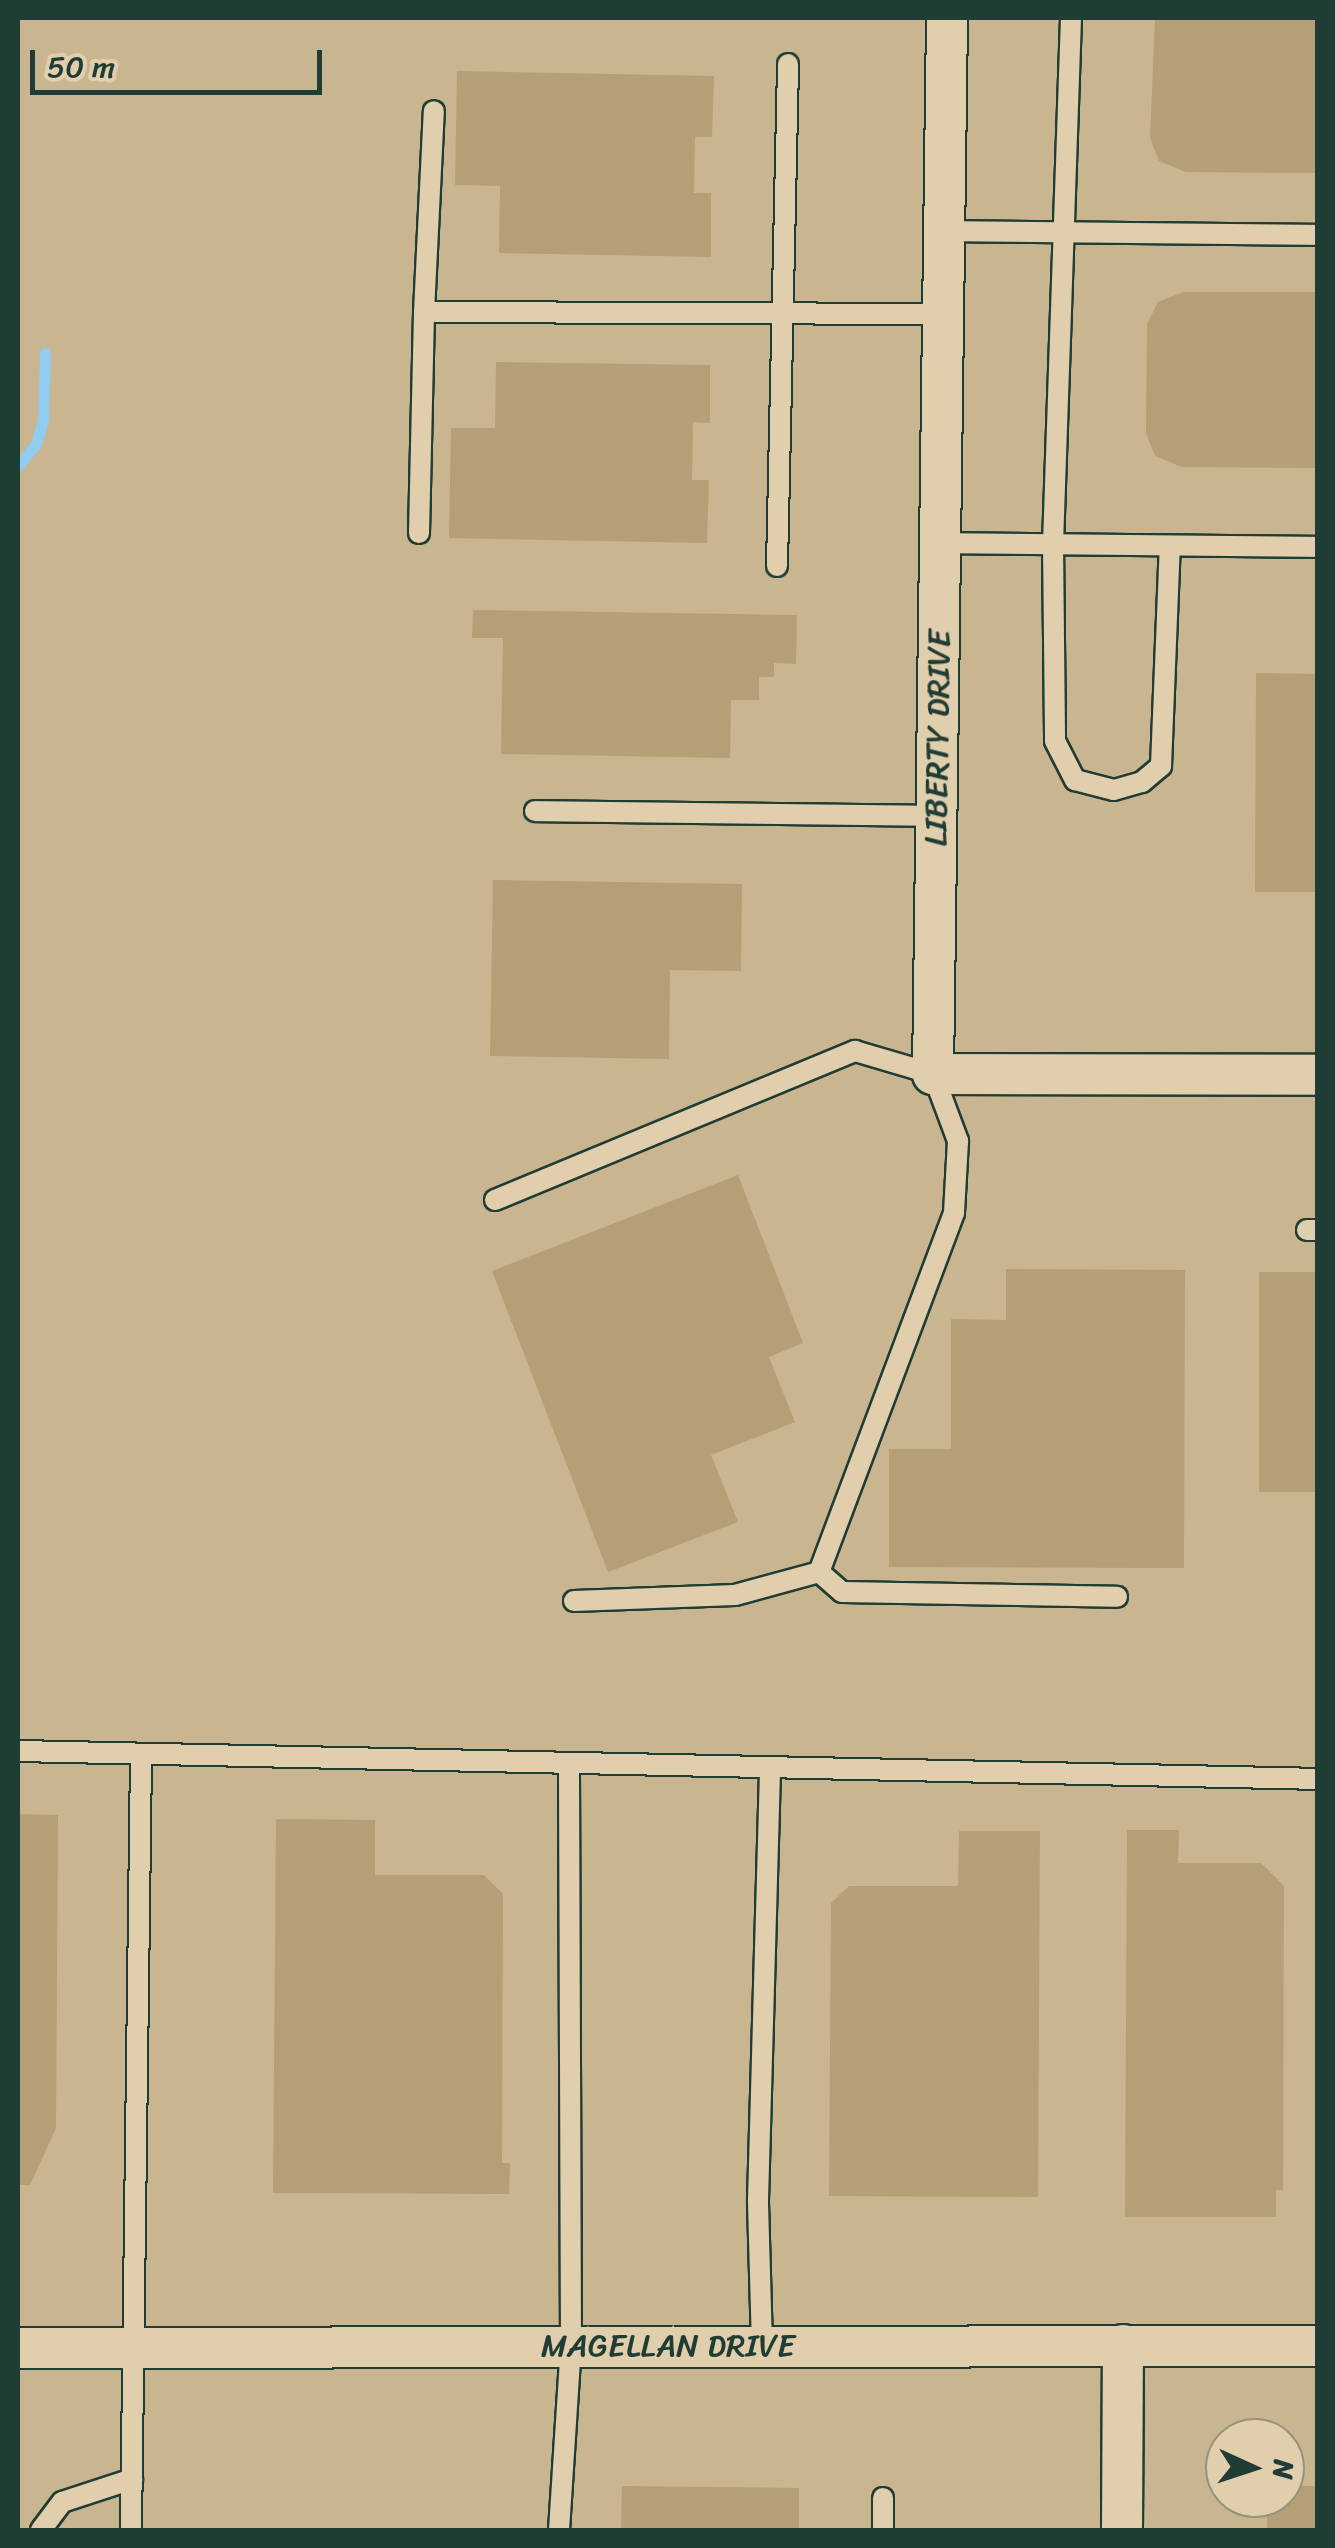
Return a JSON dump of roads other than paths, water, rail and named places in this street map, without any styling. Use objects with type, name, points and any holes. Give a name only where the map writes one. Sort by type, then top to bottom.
[{"type":"street","name":"LIBERTY DRIVE","points":[[933,1074],[947,18]]},
{"type":"street","points":[[933,1074],[1318,1075]]},
{"type":"street","points":[[1122,2530],[1123,2345]]},
{"type":"street","name":"MAGELLAN DRIVE","points":[[18,2348],[1318,2346]]},
{"type":"lane","points":[[1071,18],[1053,544],[1055,741],[1075,780],[1114,790],[1142,782],[1161,766],[1167,742],[1170,546]]},
{"type":"lane","points":[[778,566],[780,314],[788,64]]},
{"type":"lane","points":[[419,533],[434,111]]},
{"type":"lane","points":[[944,231],[1318,234]]},
{"type":"lane","points":[[424,312],[944,314]]},
{"type":"lane","points":[[941,543],[1318,546]]},
{"type":"lane","points":[[536,811],[938,816]]},
{"type":"lane","points":[[496,1200],[855,1051],[933,1074],[958,1141],[954,1213],[820,1572]]},
{"type":"lane","points":[[820,1572],[842,1592],[1116,1597]]},
{"type":"lane","points":[[574,1602],[735,1595],[820,1572]]},
{"type":"lane","points":[[18,1751],[569,1766],[1318,1779]]},
{"type":"lane","points":[[132,2530],[140,1754]]},
{"type":"lane","points":[[559,2530],[570,2346],[569,1766]]},
{"type":"lane","points":[[762,2346],[758,2200],[770,1767]]},
{"type":"lane","points":[[42,2530],[62,2502],[132,2478]]},
{"type":"lane","points":[[883,2498],[883,2530]]},
{"type":"waterway","points":[[18,466],[36,444],[43,419],[45,353]]}]
